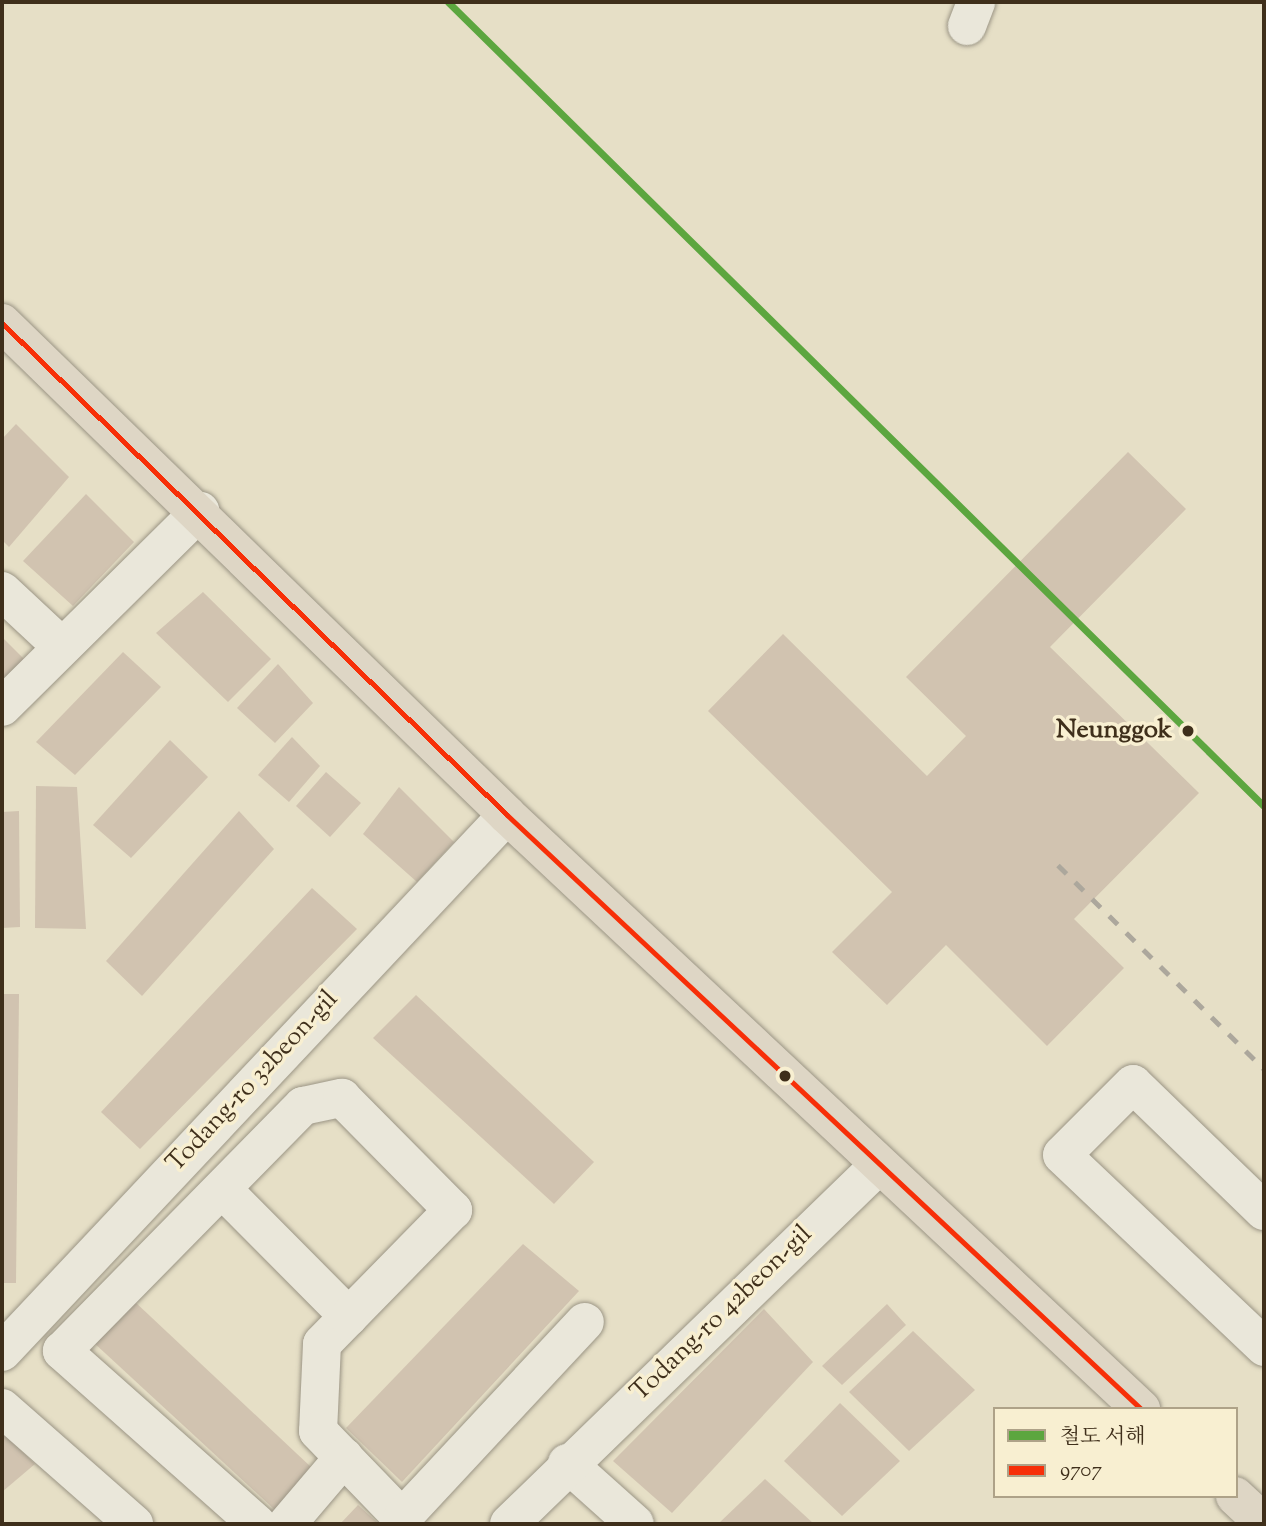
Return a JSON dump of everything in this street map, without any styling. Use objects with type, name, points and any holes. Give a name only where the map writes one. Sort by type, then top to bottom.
[{"type":"main road","points":[[2,323],[200,511],[507,815],[878,1166],[1139,1407]]},
{"type":"main road","points":[[1238,1498],[1264,1523]]},
{"type":"street","points":[[2,708],[61,646],[200,511]]},
{"type":"street","points":[[2,592],[61,646]]},
{"type":"street","name":"Todang-ro 32beon-gil","points":[[2,1352],[263,1070],[507,815]]},
{"type":"street","points":[[263,1070],[303,1106]]},
{"type":"street","points":[[1264,1210],[1133,1084],[1062,1154],[1264,1347]]},
{"type":"street","points":[[257,1524],[62,1351],[303,1106],[342,1098],[453,1210],[322,1343],[318,1431],[402,1518],[585,1322]]},
{"type":"street","name":"Todang-ro 42beon-gil","points":[[509,1524],[567,1463],[878,1166]]},
{"type":"street","points":[[222,1189],[349,1317]]},
{"type":"street","points":[[2,1408],[134,1524]]},
{"type":"street","points":[[288,1524],[344,1457]]},
{"type":"street","points":[[567,1463],[635,1524]]},
{"type":"building","points":[[16,424],[69,477],[9,547],[2,540],[2,439]]},
{"type":"building","points":[[1128,452],[1186,509],[1050,647],[1199,793],[1074,919],[1124,968],[1047,1046],[946,945],[887,1005],[832,952],[892,892],[708,711],[783,634],[927,776],[966,736],[906,677]]},
{"type":"building","points":[[86,494],[134,542],[73,606],[23,561]]},
{"type":"building","points":[[203,592],[271,659],[228,702],[156,633]]},
{"type":"building","points":[[2,637],[25,660],[2,686]]},
{"type":"building","points":[[123,652],[161,687],[75,775],[36,742]]},
{"type":"building","points":[[278,664],[313,703],[275,743],[237,708]]},
{"type":"building","points":[[292,737],[320,766],[289,802],[258,775]]},
{"type":"building","points":[[170,740],[208,777],[131,858],[93,825]]},
{"type":"building","points":[[326,772],[361,803],[330,837],[296,806]]},
{"type":"building","points":[[36,786],[77,787],[86,929],[35,928]]},
{"type":"building","points":[[399,787],[454,842],[417,882],[363,834]]},
{"type":"building","points":[[19,811],[20,927],[2,928],[2,812]]},
{"type":"building","points":[[239,811],[274,849],[142,996],[106,961]]},
{"type":"building","points":[[312,888],[357,929],[140,1149],[101,1112]]},
{"type":"building","points":[[2,994],[19,994],[16,1283],[2,1283]]},
{"type":"building","points":[[416,995],[594,1162],[554,1204],[373,1038]]},
{"type":"building","points":[[523,1244],[579,1291],[402,1482],[346,1428]]},
{"type":"building","points":[[134,1301],[311,1467],[275,1510],[93,1342]]},
{"type":"building","points":[[887,1304],[906,1325],[842,1385],[822,1366]]},
{"type":"building","points":[[764,1309],[813,1362],[672,1513],[613,1461]]},
{"type":"building","points":[[913,1331],[975,1390],[909,1451],[849,1392]]},
{"type":"building","points":[[840,1403],[900,1461],[842,1516],[784,1461]]},
{"type":"building","points":[[2,1432],[35,1464],[2,1492]]},
{"type":"building","points":[[765,1479],[814,1524],[718,1524]]},
{"type":"building","points":[[358,1505],[379,1524],[340,1524]]},
{"type":"railway","points":[[1058,865],[1264,1069]]},
{"type":"rail line","name":"서해","points":[[448,2],[1264,806]]},
{"type":"transit line","name":"9707","points":[[2,323],[507,815],[1139,1407]]},
{"type":"place","name":"Neunggok","points":[[1188,731]]}]
